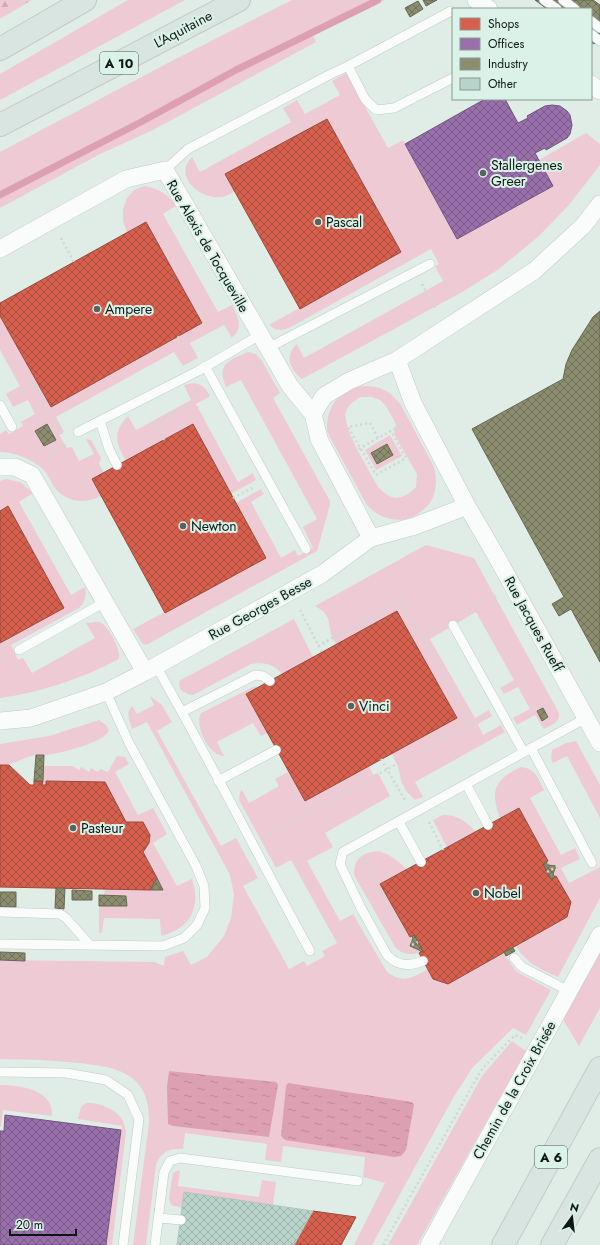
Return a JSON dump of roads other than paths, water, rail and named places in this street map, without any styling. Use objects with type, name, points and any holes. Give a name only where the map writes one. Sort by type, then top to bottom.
[{"type":"highway","points":[[0,49],[85,0]]},
{"type":"highway","name":"L'Aquitaine","points":[[0,125],[239,0]]},
{"type":"highway","name":"A 6","points":[[503,1245],[600,1068]]},
{"type":"highway","points":[[552,1245],[600,1159]]},
{"type":"street","points":[[476,0],[488,8]]},
{"type":"street","points":[[592,85],[600,91]]},
{"type":"street","name":"Rue Alexis de Tocqueville","points":[[0,249],[126,179],[165,170],[290,386],[313,414],[318,439],[371,538]]},
{"type":"street","points":[[313,414],[324,396],[349,381],[397,360],[534,271],[584,226],[598,210]]},
{"type":"street","points":[[371,538],[415,526],[467,506],[413,403],[397,360]]},
{"type":"street","points":[[0,467],[15,467],[32,475],[105,602],[151,669]]},
{"type":"street","name":"Rue Jacques Rueff","points":[[467,506],[600,743]]},
{"type":"street","name":"Rue Georges Besse","points":[[0,721],[31,718],[106,692],[151,669],[322,574],[371,538]]},
{"type":"street","name":"Chemin de la Croix Brisée","points":[[429,1245],[600,935]]},
{"type":"lane","points":[[544,0],[556,8]]},
{"type":"lane","points":[[563,0],[573,8]]},
{"type":"lane","points":[[165,170],[188,149],[451,11]]},
{"type":"lane","points":[[592,22],[600,28]]},
{"type":"lane","points":[[592,35],[600,41]]},
{"type":"lane","points":[[348,66],[365,99],[376,110],[394,108],[452,79]]},
{"type":"lane","points":[[78,432],[202,369],[264,342],[430,264]]},
{"type":"lane","points":[[202,369],[306,549]]},
{"type":"lane","points":[[3,402],[12,426]]},
{"type":"lane","points":[[100,421],[109,449],[117,465]]},
{"type":"lane","points":[[19,650],[105,602]]},
{"type":"lane","points":[[453,625],[498,709],[527,750],[592,863]]},
{"type":"lane","points":[[151,669],[182,712],[310,951]]},
{"type":"lane","points":[[182,712],[255,675],[263,676],[270,681]]},
{"type":"lane","points":[[0,944],[164,946],[184,938],[197,925],[205,908],[204,886],[196,866],[129,743],[106,692]]},
{"type":"lane","points":[[423,961],[416,964],[400,964],[393,961],[387,955],[361,908],[340,864],[343,852],[586,718]]},
{"type":"lane","points":[[218,781],[276,750]]},
{"type":"lane","points":[[466,784],[488,825]]},
{"type":"lane","points":[[399,822],[421,862]]},
{"type":"lane","points":[[0,912],[60,914],[66,918],[90,945]]},
{"type":"lane","points":[[514,958],[522,967],[569,991]]},
{"type":"lane","points":[[0,1072],[66,1073],[99,1078],[106,1080],[128,1095],[139,1119],[123,1245]]},
{"type":"lane","points":[[155,1245],[164,1172],[170,1162],[180,1158],[358,1181]]},
{"type":"lane","points":[[159,1218],[181,1220]]},
{"type":"water","points":[[169,1071],[276,1082],[278,1085],[269,1137],[173,1126],[168,1124],[167,1087]]},
{"type":"water","points":[[288,1083],[412,1102],[414,1105],[406,1150],[401,1156],[394,1157],[285,1140],[281,1136],[286,1086]]},
{"type":"waterway","points":[[0,195],[141,122],[236,70],[378,0]]},
{"type":"place","name":"Stallergenes Greer","points":[[483,173]]},
{"type":"place","name":"Pascal","points":[[318,222]]},
{"type":"place","name":"Ampere","points":[[97,309]]},
{"type":"place","name":"Newton","points":[[183,526]]},
{"type":"place","name":"Vinci","points":[[351,706]]},
{"type":"place","name":"Pasteur","points":[[73,828]]},
{"type":"place","name":"Nobel","points":[[476,893]]}]
